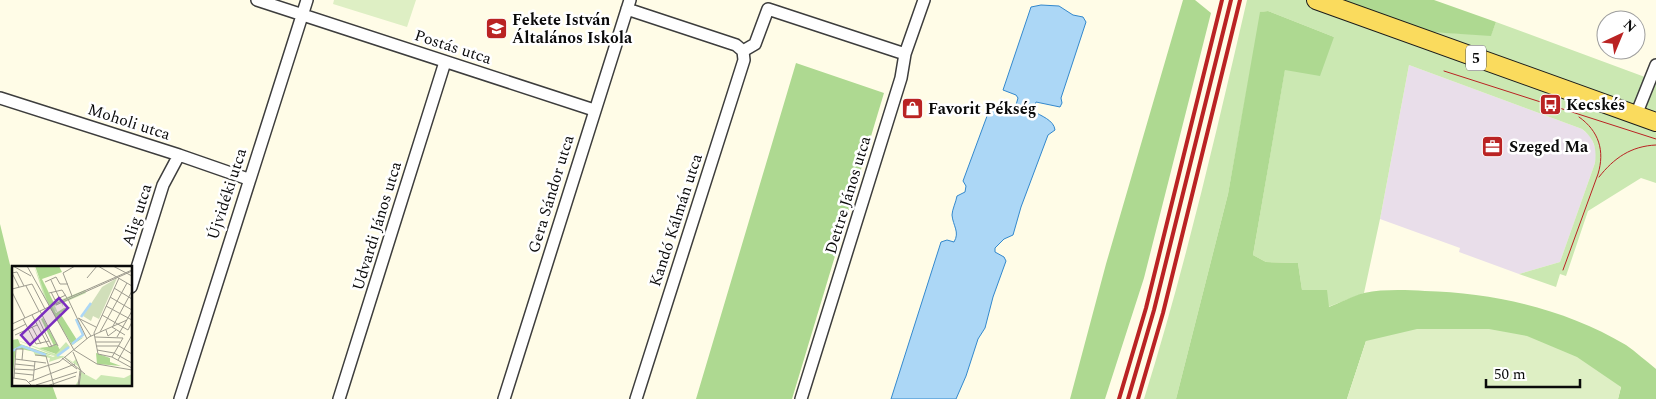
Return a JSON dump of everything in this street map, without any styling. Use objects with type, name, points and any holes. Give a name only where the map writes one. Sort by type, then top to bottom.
[{"type":"main road","name":"5","points":[[1316,0],[1656,122]]},
{"type":"street","name":"Postás utca","points":[[257,0],[594,110]]},
{"type":"street","name":"Újvidéki utca","points":[[180,399],[306,0]]},
{"type":"street","name":"Dettre János utca","points":[[801,399],[902,78],[905,54],[924,0]]},
{"type":"street","points":[[629,4],[736,45],[743,51],[755,44],[768,9],[905,54]]},
{"type":"street","name":"Gera Sándor utca","points":[[504,399],[629,4]]},
{"type":"street","name":"Kandó Kálmán utca","points":[[636,399],[744,60],[743,51]]},
{"type":"street","name":"Udvardi János utca","points":[[339,399],[445,62]]},
{"type":"street","points":[[1636,115],[1656,65]]},
{"type":"street","name":"Moholi utca","points":[[0,98],[248,179]]},
{"type":"street","name":"Alig utca","points":[[132,284],[163,185],[179,155]]},
{"type":"shaded area","points":[[1409,65],[1582,129],[1591,137],[1597,153],[1595,163],[1560,262],[1519,274],[1459,252],[1460,248],[1380,219]]},
{"type":"green space","points":[[334,0],[416,0],[407,27],[333,4]]},
{"type":"green space","points":[[1183,0],[1195,0],[1211,13],[1144,278],[1105,399],[1070,399],[1106,264]]},
{"type":"green space","points":[[1247,0],[1342,0],[1431,32],[1491,35],[1496,22],[1653,80],[1656,75],[1656,183],[1641,178],[1588,211],[1566,276],[1560,274],[1556,287],[1519,274],[1560,262],[1595,163],[1596,153],[1592,140],[1582,129],[1409,65],[1364,293],[1328,307],[1302,290],[1298,263],[1266,262],[1253,255],[1285,69],[1334,37],[1268,11],[1261,12],[1228,194],[1176,399],[1144,399],[1159,350],[1212,151]]},
{"type":"green space","points":[[1342,0],[1434,0],[1496,22],[1491,36],[1430,32]]},
{"type":"green space","points":[[1268,11],[1334,37],[1320,76],[1285,70],[1253,255],[1266,262],[1298,263],[1302,290],[1327,290],[1329,307],[1364,293],[1410,290],[1451,292],[1503,299],[1554,313],[1603,332],[1626,345],[1656,369],[1656,399],[1618,399],[1621,387],[1366,341],[1347,399],[1176,399],[1228,194],[1260,12]]},
{"type":"green space","points":[[796,63],[884,93],[792,399],[696,399]]},
{"type":"green space","points":[[0,224],[12,273],[12,386],[52,386],[57,399],[0,399]]},
{"type":"green space","points":[[1417,329],[1489,329],[1527,336],[1577,357],[1621,387],[1618,399],[1347,399],[1366,341]]},
{"type":"water","points":[[1041,5],[1059,6],[1073,15],[1083,17],[1086,22],[1061,98],[1062,103],[1060,107],[1036,102],[1033,111],[1050,121],[1055,130],[1048,135],[1021,207],[1013,235],[1004,239],[995,248],[995,252],[1004,257],[1006,261],[993,297],[985,328],[978,339],[956,399],[891,399],[941,242],[947,240],[954,242],[956,238],[953,211],[957,196],[965,192],[966,186],[963,181],[990,108],[1002,105],[1013,108],[1016,105],[1018,98],[1016,95],[1003,90],[1031,7]]},
{"type":"tram line","points":[[1444,71],[1656,139]]},
{"type":"tram line","points":[[1563,270],[1598,174],[1601,157],[1596,135],[1579,117]]},
{"type":"tram line","points":[[1599,177],[1624,154],[1639,148],[1656,145]]},
{"type":"railway","points":[[1119,399],[1146,308],[1222,0]]},
{"type":"railway","points":[[1128,399],[1154,310],[1231,0]]},
{"type":"railway","points":[[1138,399],[1163,313],[1240,0]]},
{"type":"place","name":"Fekete István Általános Iskola","points":[[496,29]]},
{"type":"place","name":"Kecskés","points":[[1550,105]]},
{"type":"place","name":"Favorit Pékség","points":[[912,109]]},
{"type":"place","name":"Szeged Ma","points":[[1493,147]]}]
